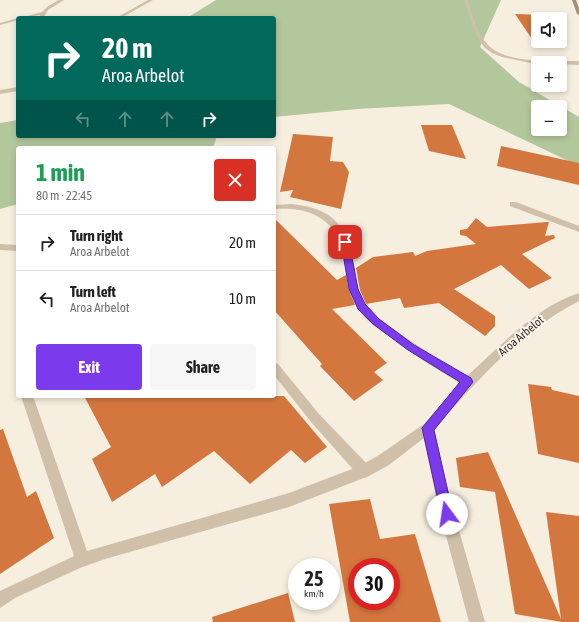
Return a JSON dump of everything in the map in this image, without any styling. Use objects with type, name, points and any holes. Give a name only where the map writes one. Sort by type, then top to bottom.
[{"type":"main road","points":[[574,0],[579,14]]},
{"type":"street","points":[[41,16],[46,9],[62,0]]},
{"type":"street","points":[[122,16],[151,0]]},
{"type":"street","points":[[466,0],[475,26],[485,45],[493,52],[527,61],[579,63]]},
{"type":"street","points":[[0,24],[16,20]]},
{"type":"street","points":[[0,92],[16,89]]},
{"type":"street","points":[[513,204],[579,229]]},
{"type":"street","points":[[276,207],[301,207],[329,218],[338,226],[345,242],[354,289],[361,306],[376,321],[411,348],[468,382]]},
{"type":"street","points":[[0,247],[16,248]]},
{"type":"street","name":"Aroa Arbelot","points":[[0,600],[10,593],[83,560],[105,552],[292,499],[364,471],[384,460],[428,428],[468,382],[524,332],[553,310],[579,297]]},
{"type":"street","points":[[276,369],[315,418],[364,471]]},
{"type":"street","points":[[28,398],[83,560]]},
{"type":"street","points":[[428,428],[444,502],[477,622]]},
{"type":"green space","points":[[216,0],[501,0],[480,47],[519,82],[531,89],[531,92],[536,92],[550,100],[531,100],[531,136],[567,136],[567,110],[579,117],[579,166],[449,104],[357,109],[276,117],[276,16],[190,16]]},
{"type":"green space","points":[[16,120],[16,138],[216,138],[214,146],[16,146],[16,205],[0,209],[0,123]]},
{"type":"building","points":[[515,14],[531,14],[531,38]]},
{"type":"building","points":[[421,125],[452,125],[466,159],[429,151]]},
{"type":"building","points":[[293,134],[333,137],[330,161],[343,162],[349,172],[341,209],[290,197],[293,190],[280,192]]},
{"type":"building","points":[[501,146],[579,163],[579,185],[497,166]]},
{"type":"building","points":[[476,218],[487,227],[549,222],[545,236],[554,235],[555,238],[522,254],[552,278],[529,289],[501,265],[454,289],[495,316],[495,326],[485,336],[439,303],[404,308],[400,298],[366,304],[360,290],[356,268],[373,257],[413,252],[415,256],[427,251],[476,244],[466,236],[460,235],[460,230],[467,229]]},
{"type":"building","points":[[276,220],[337,280],[346,275],[349,290],[355,305],[332,309],[387,363],[374,372],[383,380],[354,401],[320,366],[322,364],[276,312]]},
{"type":"building","points":[[528,384],[551,387],[552,390],[579,396],[579,463],[538,454]]},
{"type":"building","points":[[276,396],[284,396],[327,447],[305,463],[291,450],[250,484],[214,451],[162,487],[155,474],[112,502],[92,459],[111,447],[85,398],[276,398]]},
{"type":"building","points":[[3,429],[27,497],[36,491],[54,538],[0,574],[0,430]]},
{"type":"building","points":[[488,452],[561,619],[546,512],[579,516],[579,622],[562,622],[515,614],[495,492],[460,487],[456,458]]},
{"type":"building","points":[[370,499],[380,539],[415,534],[441,622],[350,622],[340,566],[340,558],[339,558],[329,504]]},
{"type":"building","points":[[288,593],[288,610],[292,610],[295,622],[213,622],[212,617]]},
{"type":"route","points":[[345,242],[354,289],[361,306],[376,321],[411,348],[468,382],[428,428],[447,514]]}]
